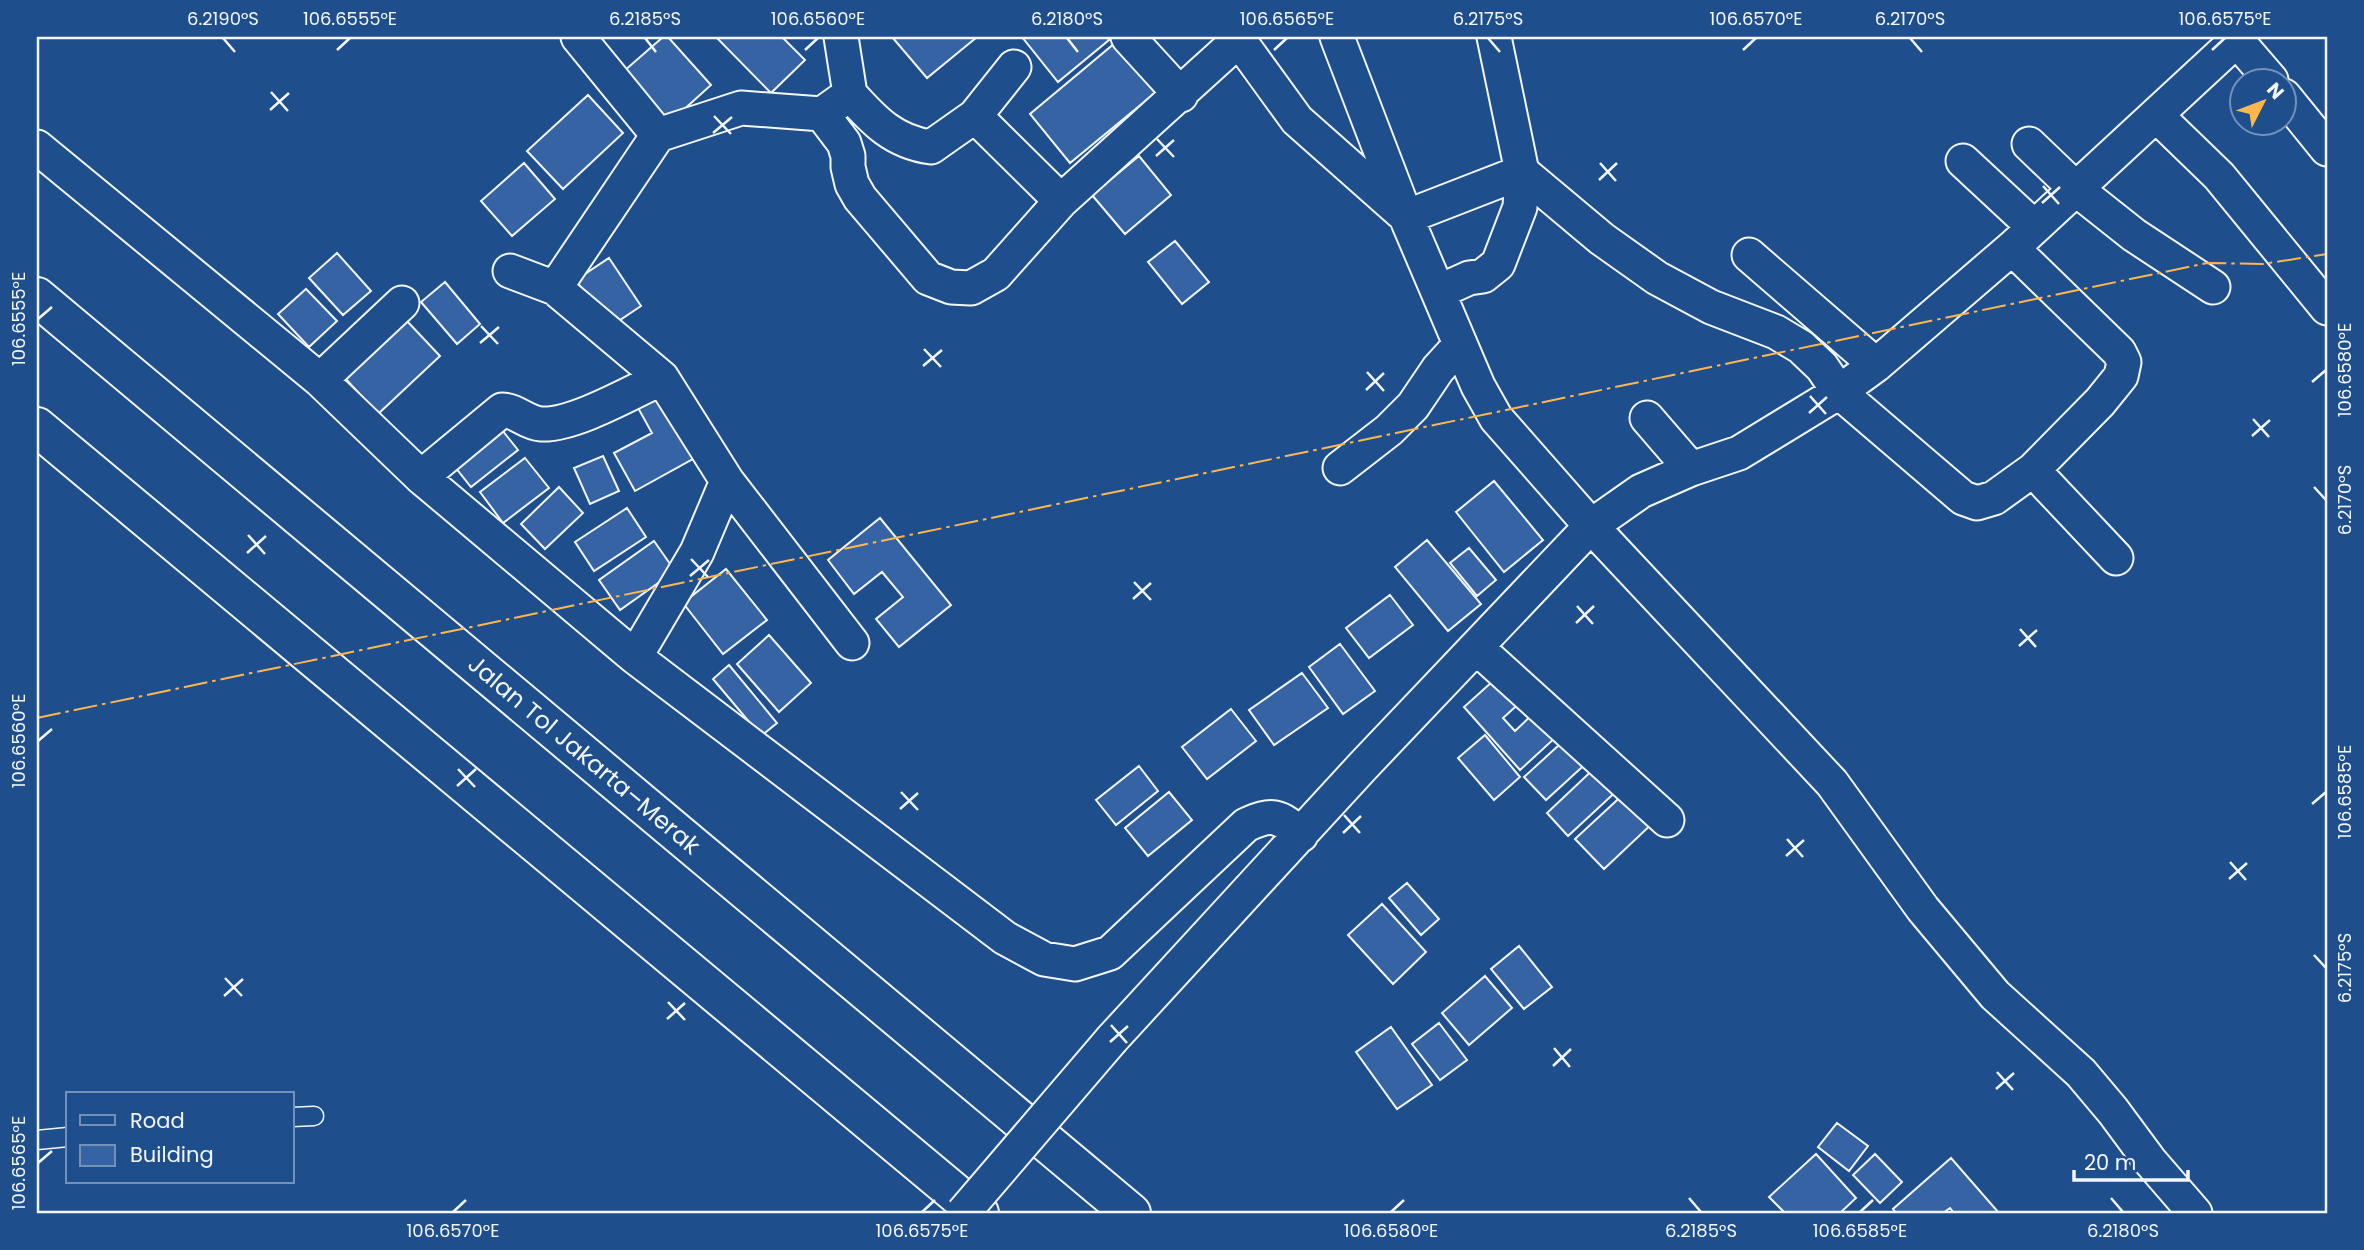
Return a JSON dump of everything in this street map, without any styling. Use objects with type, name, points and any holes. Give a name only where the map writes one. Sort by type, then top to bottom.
[{"type":"highway","name":"Jalan Tol Jakarta–Merak","points":[[37,297],[1131,1213]]},
{"type":"highway","points":[[37,427],[979,1213]]},
{"type":"street","points":[[578,37],[658,135]]},
{"type":"street","points":[[841,37],[850,94],[877,124],[916,145],[930,147],[975,116],[1014,67]]},
{"type":"street","points":[[1128,37],[1181,94]]},
{"type":"street","points":[[1338,37],[1406,216],[1478,386],[1496,418],[1591,526],[1832,783],[1923,909],[1995,995],[2081,1073],[2195,1213]]},
{"type":"street","points":[[1438,292],[1469,278],[1483,276],[1498,264],[1520,207],[1522,172],[1494,37]]},
{"type":"street","points":[[822,114],[844,143],[852,184],[860,198],[928,278],[951,287],[971,288],[996,274],[1061,201],[1241,38],[1297,120],[1406,216]]},
{"type":"street","points":[[963,1213],[1112,1039],[1591,526],[1641,491],[1691,469],[1739,453],[1839,392],[1876,365],[2076,189],[2237,38],[2260,66]]},
{"type":"street","points":[[555,288],[658,135],[741,108],[822,114],[850,94]]},
{"type":"street","points":[[2298,113],[2327,149]]},
{"type":"street","points":[[2156,115],[2219,176],[2327,308]]},
{"type":"street","points":[[975,116],[1061,201]]},
{"type":"street","points":[[2029,144],[2076,189],[2134,235],[2213,287]]},
{"type":"street","points":[[37,147],[320,380],[421,477],[635,657],[1005,938],[1044,959],[1075,964],[1110,953],[1246,825],[1266,816],[1285,820],[1301,835]]},
{"type":"street","points":[[1522,172],[1602,239],[1657,278],[1710,307],[1776,331],[1801,347],[1822,367],[1839,392],[1963,498],[1978,503],[1994,498],[2033,470],[2100,402],[2121,376],[2124,362],[2119,352],[1963,161]]},
{"type":"street","points":[[1406,216],[1522,172]]},
{"type":"street","points":[[1749,255],[1876,365]]},
{"type":"street","points":[[510,271],[555,288],[662,378],[727,481],[852,643]]},
{"type":"street","points":[[320,380],[402,303]]},
{"type":"street","points":[[1340,468],[1405,414],[1438,369],[1460,345]]},
{"type":"street","points":[[421,477],[502,410],[510,410],[527,421],[542,425],[571,420],[662,378]]},
{"type":"street","points":[[1647,418],[1691,469]]},
{"type":"street","points":[[2033,470],[2116,558]]},
{"type":"street","points":[[635,657],[697,552],[727,481]]},
{"type":"street","points":[[1476,647],[1667,820]]},
{"type":"lane","points":[[294,1118],[314,1116]]},
{"type":"lane","points":[[37,1140],[66,1137]]},
{"type":"building","points":[[663,37],[668,37],[711,85],[670,122],[624,71]]},
{"type":"building","points":[[716,37],[782,37],[805,60],[771,93]]},
{"type":"building","points":[[892,37],[977,37],[927,78]]},
{"type":"building","points":[[1022,37],[1107,37],[1109,40],[1058,82]]},
{"type":"building","points":[[1115,43],[1155,93],[1070,163],[1030,114]]},
{"type":"building","points":[[588,95],[623,133],[563,189],[527,151]]},
{"type":"building","points":[[1139,156],[1171,195],[1125,234],[1092,195]]},
{"type":"building","points":[[524,163],[555,199],[512,236],[481,201]]},
{"type":"building","points":[[1175,241],[1209,282],[1182,304],[1148,262]]},
{"type":"building","points":[[337,253],[371,291],[343,315],[309,278]]},
{"type":"building","points":[[609,258],[641,306],[608,328],[576,280]]},
{"type":"building","points":[[445,282],[480,324],[457,344],[421,302]]},
{"type":"building","points":[[306,289],[337,321],[309,347],[278,314]]},
{"type":"building","points":[[406,320],[440,356],[378,414],[344,377]]},
{"type":"building","points":[[665,392],[700,455],[635,491],[614,453],[652,433],[637,406]]},
{"type":"building","points":[[494,420],[518,450],[471,487],[447,457]]},
{"type":"building","points":[[603,456],[619,491],[590,504],[574,468]]},
{"type":"building","points":[[525,458],[549,488],[503,523],[480,492]]},
{"type":"building","points":[[1494,481],[1543,540],[1504,572],[1456,512]]},
{"type":"building","points":[[559,487],[583,513],[545,549],[521,524]]},
{"type":"building","points":[[627,508],[646,537],[594,571],[575,542]]},
{"type":"building","points":[[880,518],[951,605],[899,647],[876,619],[903,597],[882,572],[854,594],[828,560]]},
{"type":"building","points":[[1427,540],[1481,604],[1448,631],[1395,567]]},
{"type":"building","points":[[654,541],[675,571],[620,610],[599,580]]},
{"type":"building","points":[[1469,548],[1496,580],[1477,596],[1450,563]]},
{"type":"building","points":[[726,569],[767,620],[723,654],[683,603]]},
{"type":"building","points":[[1390,595],[1413,625],[1369,658],[1346,628]]},
{"type":"building","points":[[769,635],[811,683],[779,712],[737,664]]},
{"type":"building","points":[[1340,644],[1375,691],[1343,714],[1309,667]]},
{"type":"building","points":[[729,665],[777,723],[761,736],[713,679]]},
{"type":"building","points":[[1302,673],[1328,708],[1274,745],[1249,710]]},
{"type":"building","points":[[1502,673],[1525,698],[1503,718],[1515,731],[1534,713],[1556,737],[1520,770],[1464,707]]},
{"type":"building","points":[[1231,709],[1256,741],[1207,779],[1182,747]]},
{"type":"building","points":[[1485,735],[1520,777],[1494,800],[1458,758]]},
{"type":"building","points":[[1570,735],[1592,758],[1546,800],[1524,777]]},
{"type":"building","points":[[1600,763],[1622,786],[1568,836],[1547,813]]},
{"type":"building","points":[[1139,766],[1158,791],[1116,825],[1096,800]]},
{"type":"building","points":[[1628,790],[1656,820],[1604,869],[1575,839]]},
{"type":"building","points":[[1169,792],[1192,820],[1148,856],[1125,828]]},
{"type":"building","points":[[1407,883],[1439,919],[1421,935],[1389,898]]},
{"type":"building","points":[[1382,904],[1426,952],[1393,984],[1348,935]]},
{"type":"building","points":[[1519,946],[1552,987],[1524,1009],[1491,969]]},
{"type":"building","points":[[1485,976],[1512,1008],[1469,1045],[1442,1013]]},
{"type":"building","points":[[1439,1023],[1467,1060],[1440,1080],[1412,1044]]},
{"type":"building","points":[[1391,1027],[1432,1085],[1397,1109],[1356,1052]]},
{"type":"building","points":[[1837,1123],[1868,1146],[1849,1171],[1818,1147]]},
{"type":"building","points":[[1816,1154],[1856,1198],[1840,1213],[1785,1213],[1769,1197]]},
{"type":"building","points":[[1875,1154],[1902,1182],[1880,1203],[1853,1175]]},
{"type":"building","points":[[1951,1158],[1999,1213],[1954,1213],[1950,1208],[1943,1213],[1896,1213],[1893,1209]]},
{"type":"power","points":[[37,718],[2207,263],[2263,264],[2327,254]]}]
